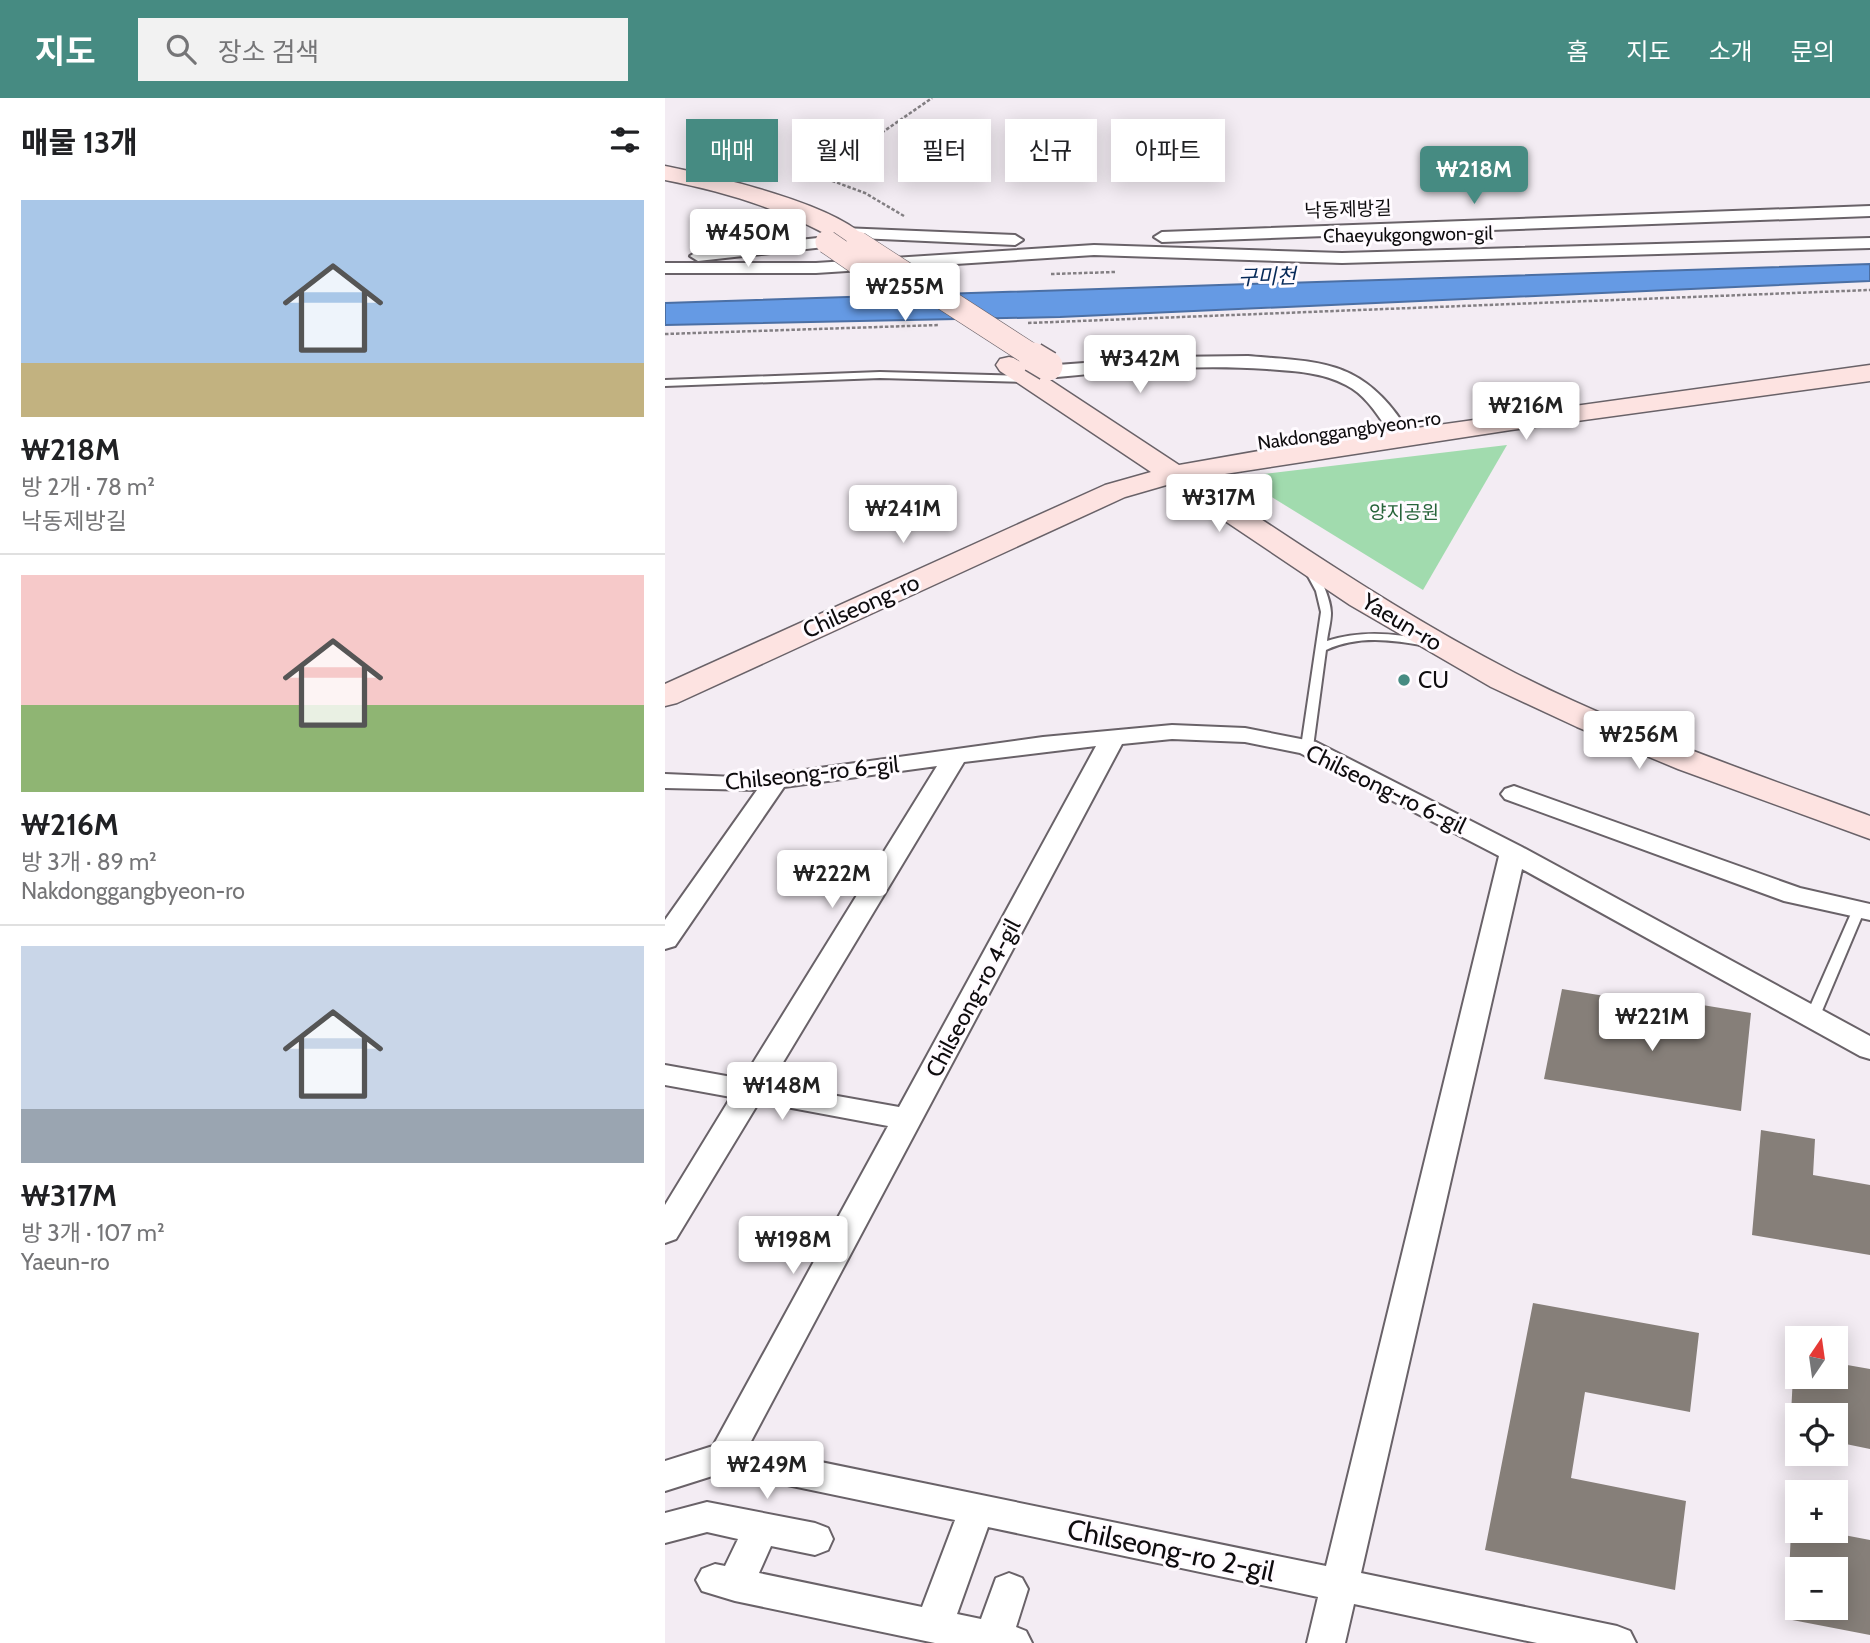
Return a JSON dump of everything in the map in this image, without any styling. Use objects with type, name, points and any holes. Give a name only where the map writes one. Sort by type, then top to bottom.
[{"type":"main road","points":[[665,173],[756,194],[793,207],[1036,370]]},
{"type":"main road","points":[[665,183],[719,195],[842,239],[1036,370]]},
{"type":"main road","name":"Nakdonggangbyeon-ro","points":[[1181,468],[1261,442],[1870,363]]},
{"type":"main road","name":"Yaeun-ro","points":[[1036,370],[1181,468],[1304,561],[1439,645],[1503,680],[1589,720],[1690,762],[1870,828]]},
{"type":"main road","name":"Yaeun-ro","points":[[1036,370],[1181,468],[1262,509],[1486,646],[1557,684],[1689,739],[1870,804]]},
{"type":"main road","name":"Nakdonggangbyeon-ro","points":[[1181,468],[1536,416],[1870,373]]},
{"type":"main road","name":"Chilseong-ro","points":[[665,681],[1089,489],[1181,468]]},
{"type":"main road","name":"Chilseong-ro","points":[[665,696],[1115,491],[1181,468]]},
{"type":"street","name":"낙동제방길","points":[[1076,245],[1870,211]]},
{"type":"street","points":[[665,261],[842,239],[996,240],[1076,245]]},
{"type":"street","name":"Chaeyukgongwon-gil","points":[[1076,245],[1342,258],[1870,243]]},
{"type":"street","points":[[665,268],[805,269],[1076,245]]},
{"type":"street","points":[[1036,370],[1197,360],[1300,366],[1341,376],[1358,384],[1378,399],[1393,423]]},
{"type":"street","name":"Chilseong-ro 6-gil","points":[[665,781],[735,784],[776,781],[1114,736],[1204,732],[1245,735],[1307,747],[1513,853],[1870,1049]]},
{"type":"street","name":"Chilseong-ro 4-gil","points":[[908,1119],[1114,736]]},
{"type":"street","points":[[665,1231],[956,755]]},
{"type":"street","points":[[665,940],[776,781]]},
{"type":"street","points":[[1514,794],[1793,895],[1864,911]]},
{"type":"street","points":[[1326,1643],[1513,853]]},
{"type":"street","points":[[665,1075],[908,1119],[725,1457]]},
{"type":"street","name":"Chilseong-ro 2-gil","points":[[665,1476],[725,1457],[1617,1643]]},
{"type":"street","points":[[934,1626],[977,1510]]},
{"type":"street","points":[[665,1528],[707,1517],[815,1539]]},
{"type":"street","points":[[761,1529],[725,1583],[1003,1641],[1009,1589]]},
{"type":"lane","points":[[665,383],[1036,370]]},
{"type":"lane","points":[[1304,561],[1321,592],[1326,612],[1307,747]]},
{"type":"lane","points":[[1321,648],[1333,641],[1384,636],[1439,645]]},
{"type":"lane","points":[[1812,1018],[1864,911]]},
{"type":"path","points":[[910,218],[865,193],[819,176],[932,98]]},
{"type":"path","points":[[1042,274],[1126,271]]},
{"type":"path","points":[[1021,323],[1870,290]]},
{"type":"path","points":[[665,334],[939,325]]},
{"type":"green space","name":"양지공원","points":[[1507,445],[1423,590],[1239,477]]},
{"type":"water","name":"구미천","points":[[1870,264],[1870,281],[1060,317],[665,325],[665,303]]},
{"type":"building","points":[[1562,989],[1611,997],[1606,1028],[1672,1038],[1678,1001],[1751,1013],[1741,1111],[1544,1079]]},
{"type":"building","points":[[1761,1130],[1815,1139],[1813,1175],[1870,1185],[1870,1255],[1752,1235]]},
{"type":"building","points":[[1533,1303],[1699,1333],[1690,1412],[1585,1392],[1571,1478],[1686,1501],[1675,1590],[1485,1550]]},
{"type":"building","points":[[1848,1365],[1870,1369],[1870,1449],[1848,1444],[1848,1403],[1792,1403],[1792,1390],[1848,1390]]},
{"type":"building","points":[[1848,1536],[1870,1540],[1870,1635],[1792,1620],[1848,1620],[1848,1557],[1790,1557],[1790,1543],[1848,1543]]},
{"type":"place","name":"CU","points":[[1404,680]]}]
